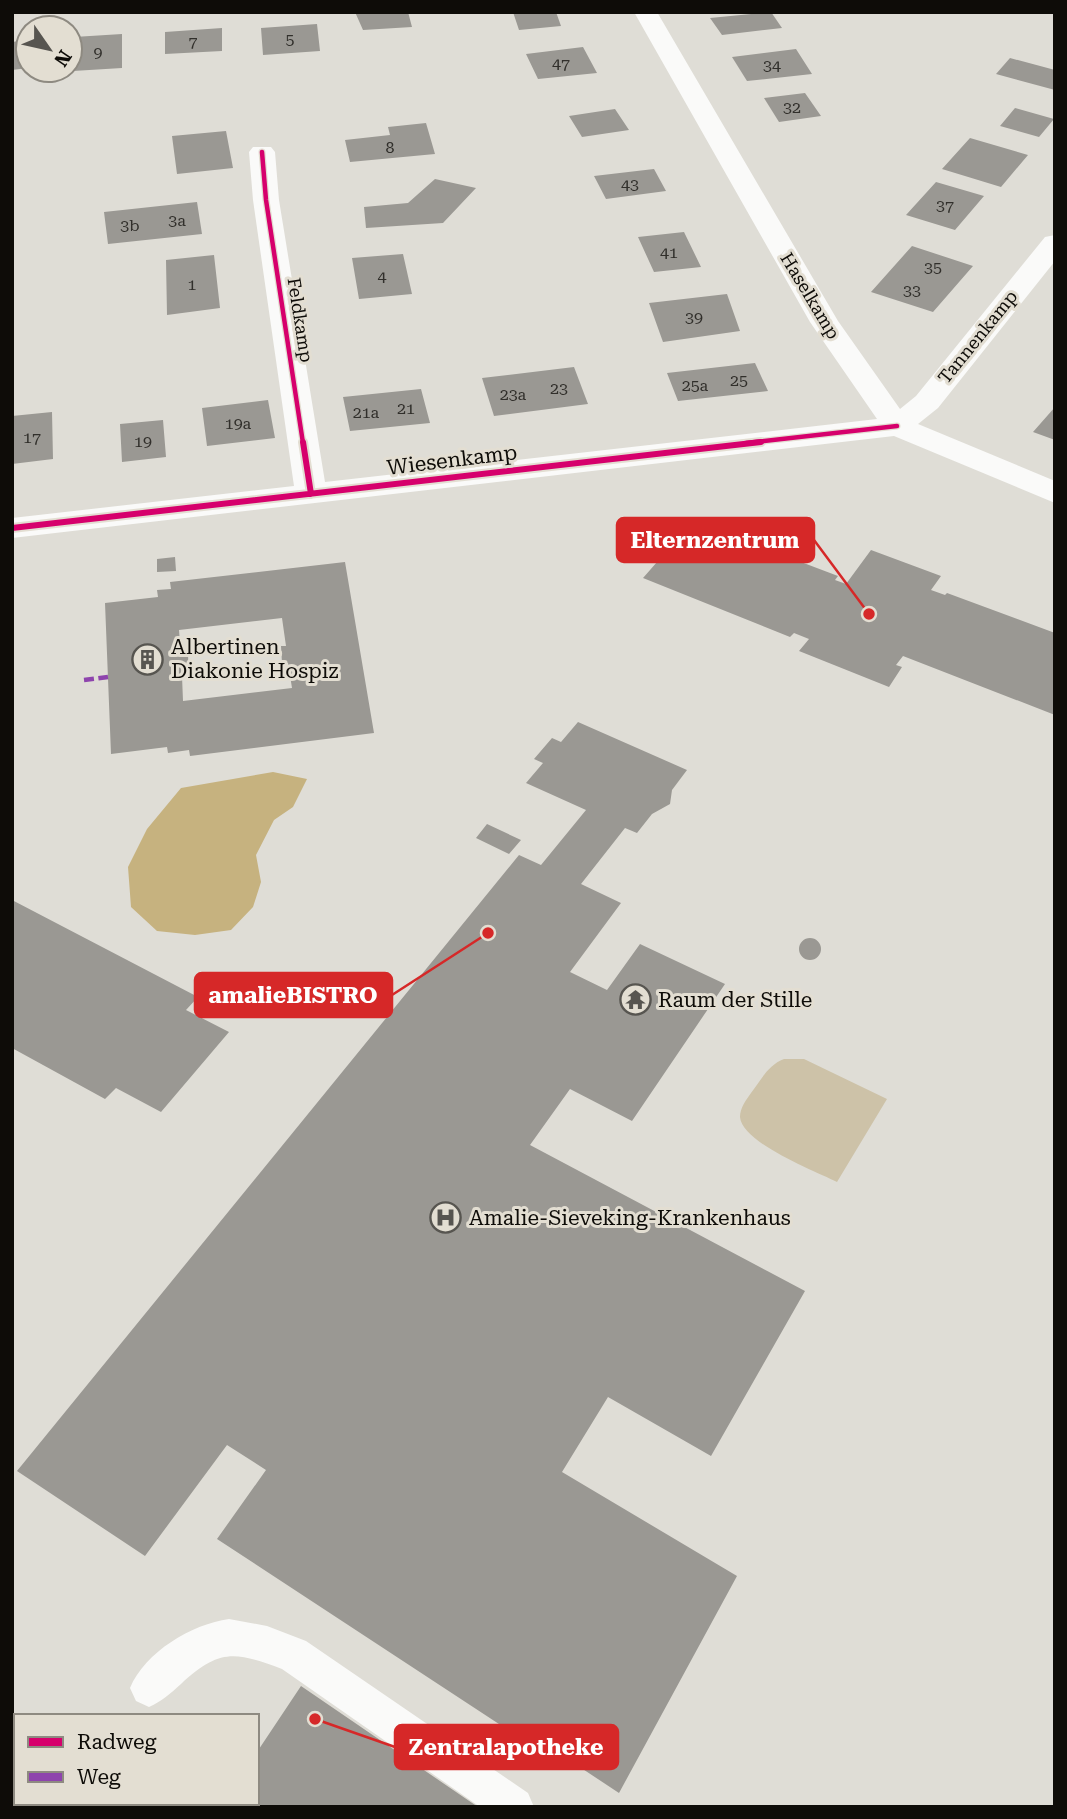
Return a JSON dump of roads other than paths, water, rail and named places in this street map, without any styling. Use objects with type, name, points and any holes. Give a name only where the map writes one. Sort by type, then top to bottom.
[{"type":"street","name":"Haselkamp","points":[[645,12],[824,322],[897,426]]},
{"type":"street","name":"Feldkamp","points":[[262,152],[266,200],[311,494]]},
{"type":"street","name":"Tannenkamp","points":[[897,426],[926,402],[1055,243]]},
{"type":"street","points":[[897,426],[1055,493]]},
{"type":"street","name":"Wiesenkamp","points":[[12,528],[897,426]]},
{"type":"lane","points":[[149,1688],[191,1649],[219,1636],[256,1640],[293,1654],[514,1807]]},
{"type":"place","name":"Elternzentrum","points":[[869,614]]},
{"type":"place","name":"Albertinen Diakonie Hospiz","points":[[148,659]]},
{"type":"place","name":"amalieBISTRO","points":[[488,933]]},
{"type":"place","name":"Raum der Stille","points":[[635,1000]]},
{"type":"place","name":"Amalie-Sieveking-Krankenhaus","points":[[446,1218]]},
{"type":"place","name":"Zentralapotheke","points":[[315,1719]]}]
